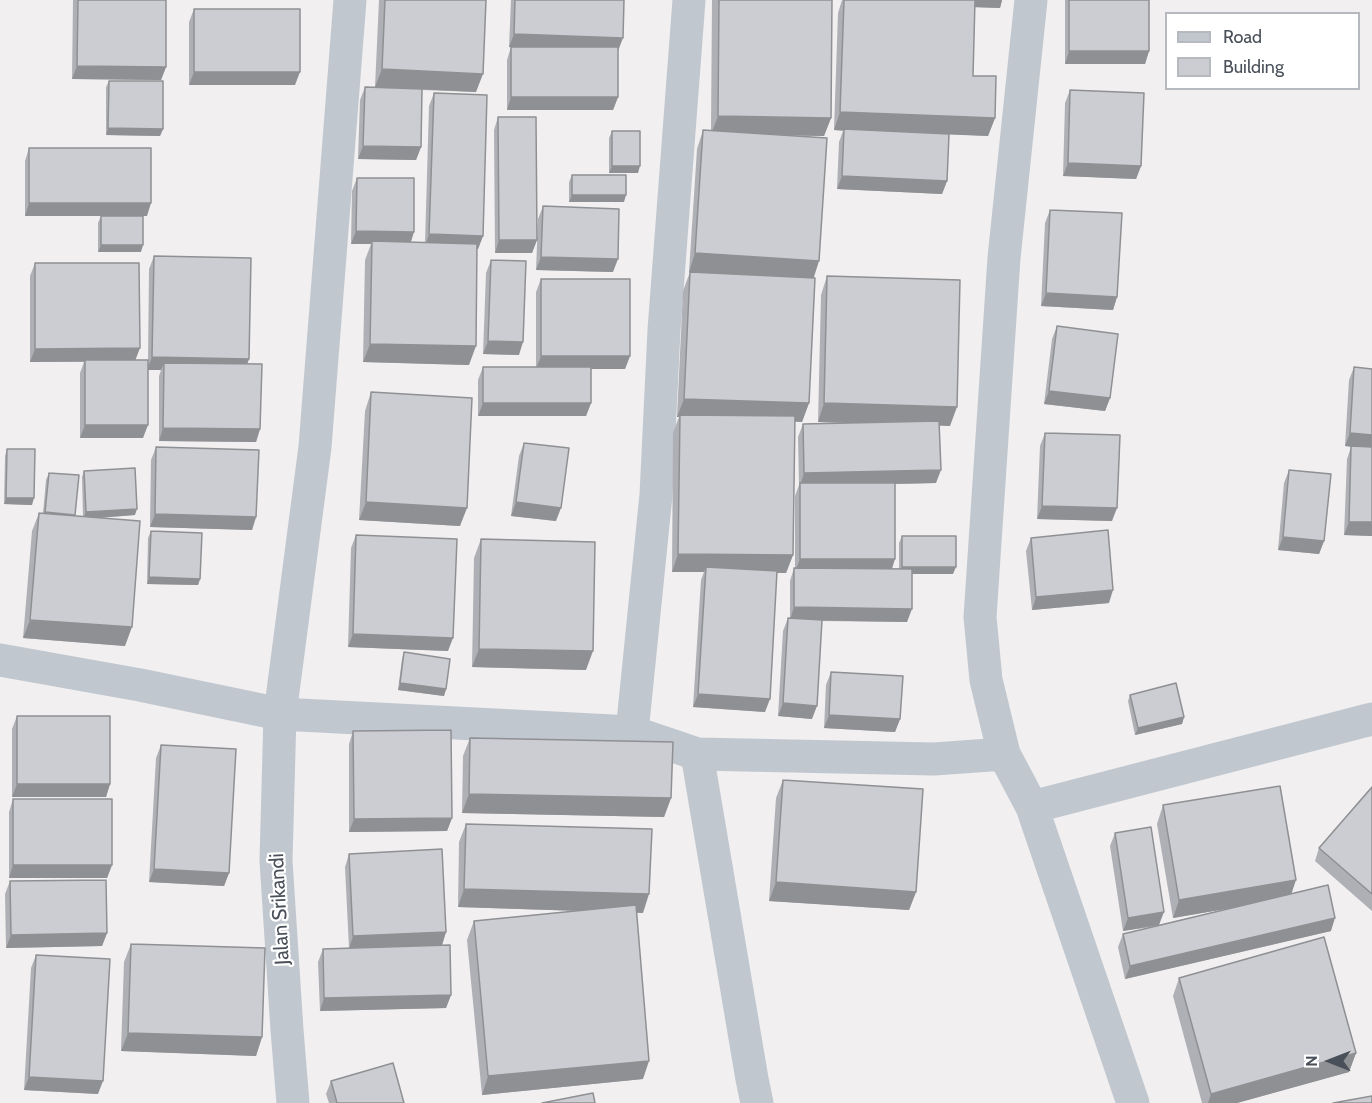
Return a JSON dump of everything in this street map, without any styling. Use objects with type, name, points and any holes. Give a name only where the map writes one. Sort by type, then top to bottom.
[{"type":"street","name":"Jalan Srikandi","points":[[293,1103],[276,861],[280,714],[315,447],[350,0]]},
{"type":"street","points":[[632,732],[656,495],[664,330],[689,0]]},
{"type":"street","points":[[1030,0],[1004,258],[980,617],[986,680],[1004,754],[1032,807],[1133,1103]]},
{"type":"street","points":[[0,660],[280,714],[632,732],[697,754],[934,759],[1004,754]]},
{"type":"street","points":[[1032,807],[1372,719]]},
{"type":"street","points":[[697,754],[757,1103]]},
{"type":"building","points":[[78,0],[166,0],[166,67],[77,66]]},
{"type":"building","points":[[385,0],[486,0],[483,74],[382,69]]},
{"type":"building","points":[[515,0],[624,0],[623,38],[514,34]]},
{"type":"building","points":[[719,0],[832,0],[831,118],[718,116]]},
{"type":"building","points":[[844,0],[975,0],[973,76],[996,76],[995,118],[840,112]]},
{"type":"building","points":[[1069,0],[1149,0],[1149,51],[1069,51]]},
{"type":"building","points":[[194,9],[300,9],[300,72],[194,72]]},
{"type":"building","points":[[511,47],[618,47],[618,97],[511,97]]},
{"type":"building","points":[[109,81],[163,81],[163,129],[108,128]]},
{"type":"building","points":[[365,87],[422,89],[421,147],[363,146]]},
{"type":"building","points":[[1070,90],[1144,93],[1141,166],[1068,163]]},
{"type":"building","points":[[434,93],[487,95],[483,236],[429,234]]},
{"type":"building","points":[[498,117],[536,117],[537,240],[499,240]]},
{"type":"building","points":[[844,129],[949,134],[947,181],[842,176]]},
{"type":"building","points":[[703,130],[827,138],[819,261],[695,253]]},
{"type":"building","points":[[612,131],[640,131],[640,166],[612,166]]},
{"type":"building","points":[[29,148],[151,148],[151,203],[29,203]]},
{"type":"building","points":[[572,175],[626,175],[626,195],[572,195]]},
{"type":"building","points":[[357,178],[414,178],[414,232],[356,231]]},
{"type":"building","points":[[543,206],[619,209],[618,259],[541,257]]},
{"type":"building","points":[[1050,210],[1122,213],[1117,297],[1046,293]]},
{"type":"building","points":[[101,216],[143,216],[143,245],[101,245]]},
{"type":"building","points":[[372,241],[477,244],[476,346],[370,344]]},
{"type":"building","points":[[154,256],[251,258],[249,359],[152,357]]},
{"type":"building","points":[[491,260],[526,261],[523,342],[488,341]]},
{"type":"building","points":[[35,263],[139,263],[140,348],[35,349]]},
{"type":"building","points":[[690,272],[815,278],[809,403],[684,399]]},
{"type":"building","points":[[827,276],[960,280],[957,407],[824,403]]},
{"type":"building","points":[[541,279],[630,279],[630,356],[541,356]]},
{"type":"building","points":[[1057,326],[1118,334],[1110,398],[1049,391]]},
{"type":"building","points":[[85,360],[148,360],[148,425],[85,425]]},
{"type":"building","points":[[164,363],[262,364],[260,429],[163,428]]},
{"type":"building","points":[[483,367],[591,367],[591,403],[483,403]]},
{"type":"building","points":[[1354,367],[1372,369],[1372,435],[1350,433]]},
{"type":"building","points":[[371,392],[472,398],[467,508],[366,502]]},
{"type":"building","points":[[680,415],[795,416],[793,555],[678,554]]},
{"type":"building","points":[[939,421],[941,470],[804,473],[803,424]]},
{"type":"building","points":[[1045,433],[1120,435],[1117,508],[1042,506]]},
{"type":"building","points":[[524,443],[569,448],[561,508],[516,502]]},
{"type":"building","points":[[1351,446],[1372,447],[1372,522],[1349,522]]},
{"type":"building","points":[[156,447],[259,450],[256,517],[155,514]]},
{"type":"building","points":[[7,449],[35,449],[34,498],[6,498]]},
{"type":"building","points":[[135,468],[137,509],[86,512],[84,471]]},
{"type":"building","points":[[1289,470],[1331,474],[1324,541],[1283,537]]},
{"type":"building","points":[[49,473],[79,475],[75,515],[45,512]]},
{"type":"building","points":[[800,483],[895,483],[895,559],[800,559]]},
{"type":"building","points":[[39,513],[140,521],[132,627],[30,620]]},
{"type":"building","points":[[1108,530],[1113,590],[1036,597],[1031,538]]},
{"type":"building","points":[[151,531],[202,533],[200,579],[149,577]]},
{"type":"building","points":[[356,535],[457,539],[453,638],[353,634]]},
{"type":"building","points":[[902,536],[956,536],[956,567],[902,567]]},
{"type":"building","points":[[481,539],[595,542],[593,651],[479,649]]},
{"type":"building","points":[[706,567],[777,571],[770,699],[698,694]]},
{"type":"building","points":[[794,568],[912,569],[912,609],[794,607]]},
{"type":"building","points":[[788,618],[822,620],[817,706],[783,703]]},
{"type":"building","points":[[404,652],[450,659],[446,689],[400,683]]},
{"type":"building","points":[[831,672],[903,676],[900,719],[829,715]]},
{"type":"building","points":[[1176,683],[1184,717],[1138,728],[1130,695]]},
{"type":"building","points":[[17,716],[110,716],[110,784],[17,784]]},
{"type":"building","points":[[451,730],[452,818],[354,819],[353,731]]},
{"type":"building","points":[[470,738],[673,742],[671,798],[469,794]]},
{"type":"building","points":[[161,745],[236,749],[229,873],[154,869]]},
{"type":"building","points":[[783,780],[923,789],[916,892],[776,882]]},
{"type":"building","points":[[1280,786],[1296,880],[1179,900],[1163,805]]},
{"type":"building","points":[[1372,787],[1372,894],[1319,848]]},
{"type":"building","points":[[13,799],[112,799],[112,865],[13,865]]},
{"type":"building","points":[[466,824],[652,829],[649,894],[464,889]]},
{"type":"building","points":[[1151,827],[1164,912],[1128,918],[1115,833]]},
{"type":"building","points":[[442,849],[446,932],[353,936],[349,854]]},
{"type":"building","points":[[106,880],[107,933],[11,935],[10,881]]},
{"type":"building","points":[[1328,885],[1335,918],[1130,966],[1123,934]]},
{"type":"building","points":[[636,905],[649,1061],[488,1076],[474,921]]},
{"type":"building","points":[[1324,937],[1356,1053],[1211,1094],[1179,978]]},
{"type":"building","points":[[131,944],[265,948],[262,1037],[128,1033]]},
{"type":"building","points":[[450,945],[451,995],[324,998],[323,949]]},
{"type":"building","points":[[36,955],[110,959],[103,1081],[29,1077]]},
{"type":"building","points":[[393,1063],[404,1103],[337,1103],[331,1081]]},
{"type":"building","points":[[593,1093],[595,1103],[542,1103]]},
{"type":"building","points":[[1372,1096],[1372,1103],[1333,1103]]}]
